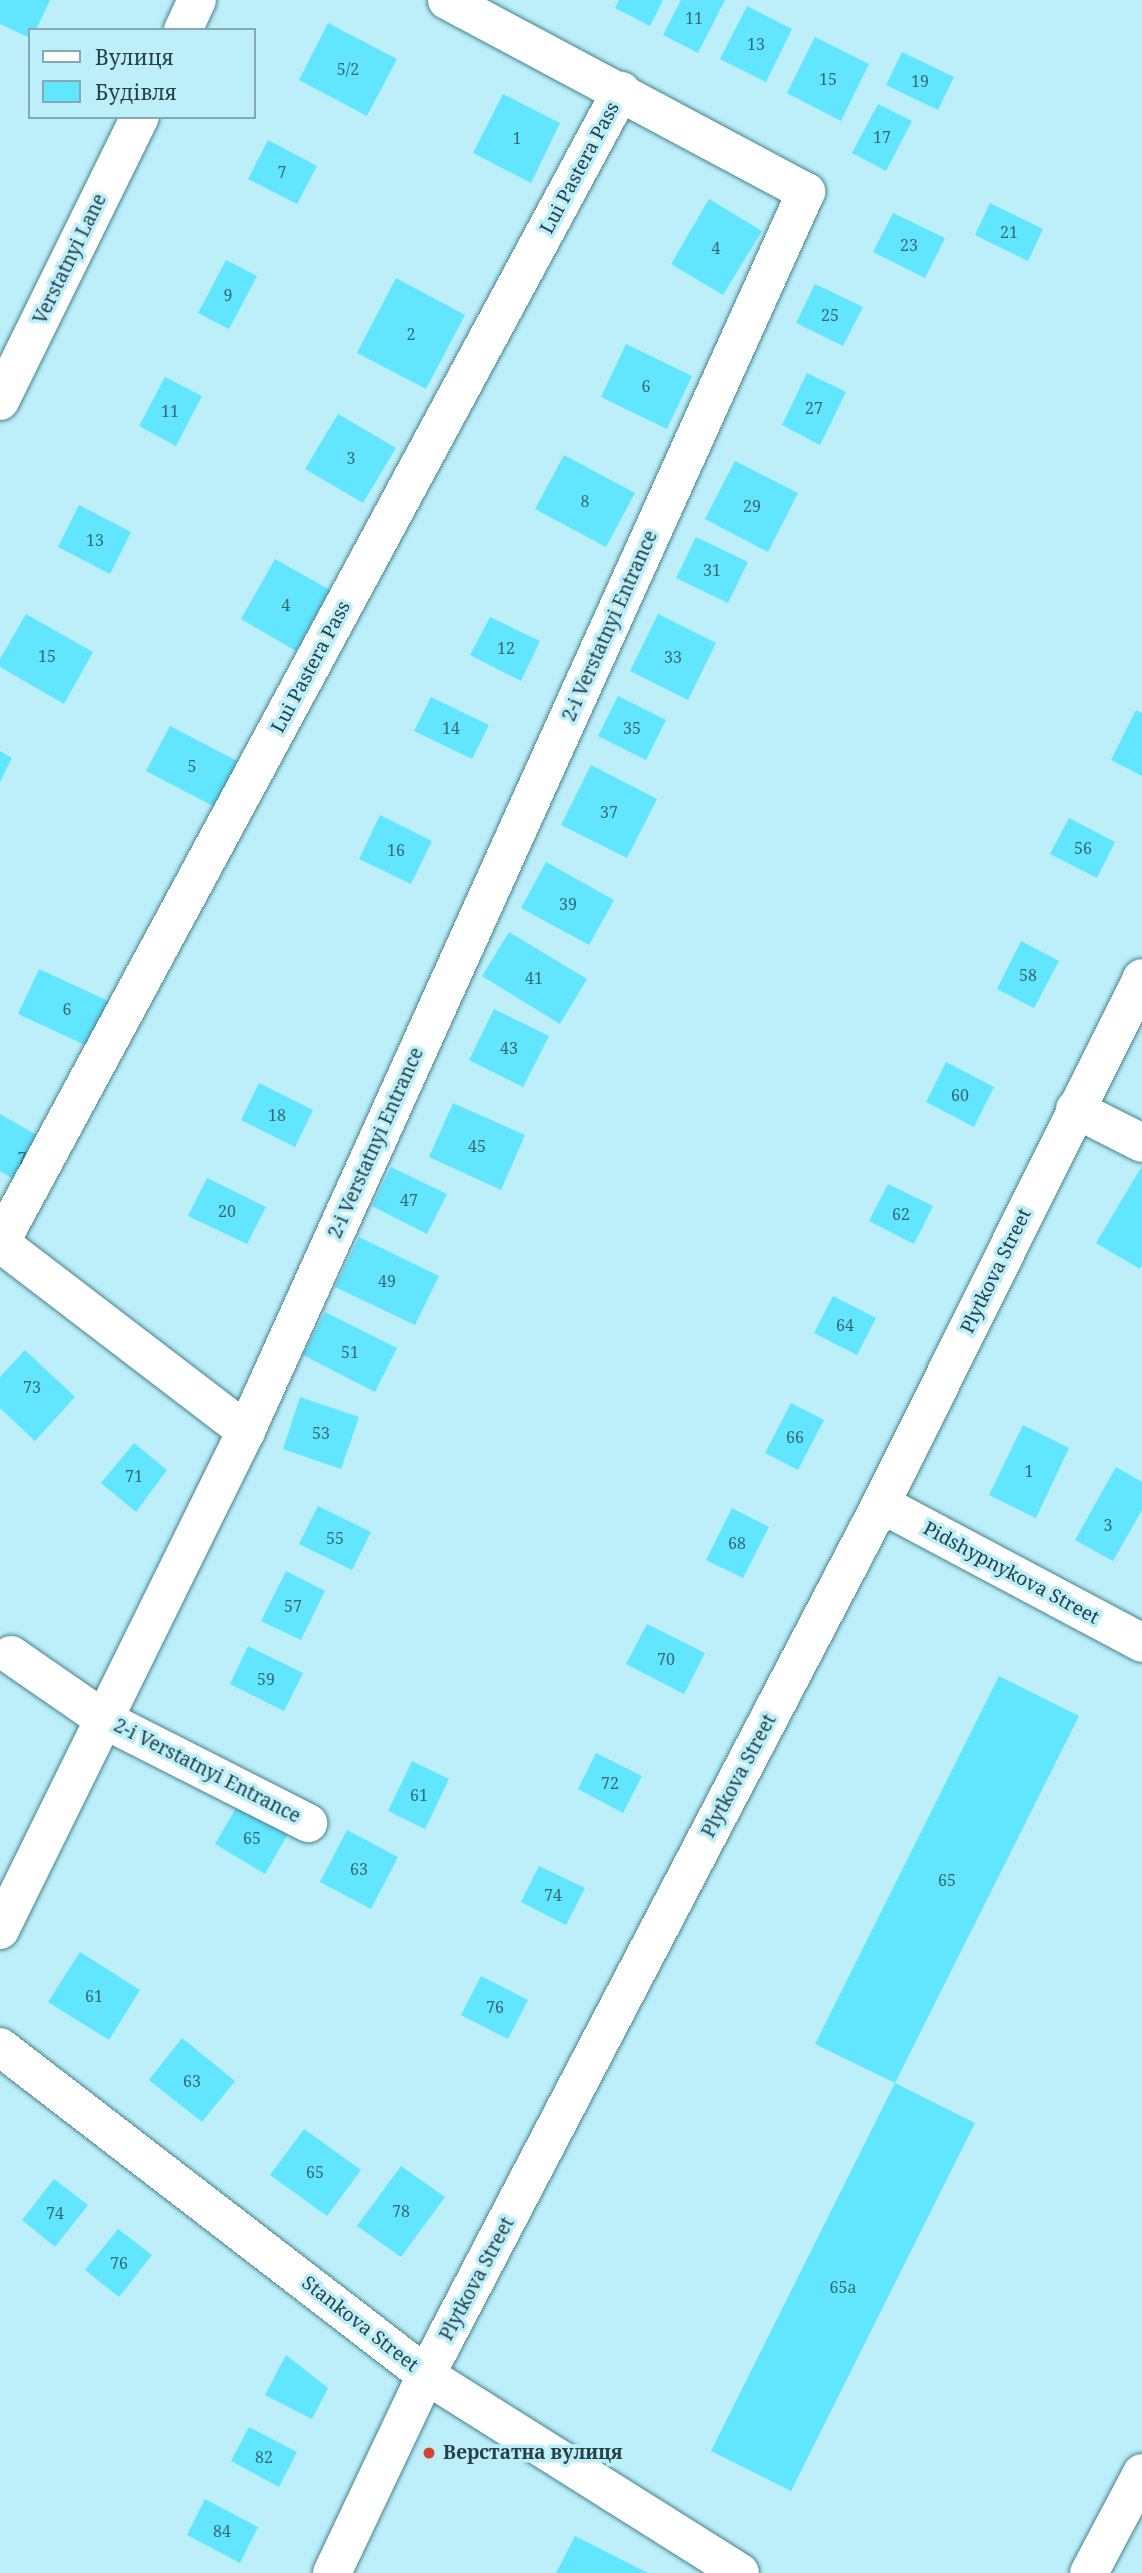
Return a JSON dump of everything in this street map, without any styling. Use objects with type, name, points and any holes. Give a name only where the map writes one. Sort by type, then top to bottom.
[{"type":"street","points":[[184,28],[197,0]]},
{"type":"street","name":"2-i Verstatnyi Entrance","points":[[0,1930],[246,1431],[806,192],[447,0]]},
{"type":"street","name":"Lui Pastera Pass","points":[[0,1243],[621,91]]},
{"type":"street","name":"Verstatnyi Lane","points":[[0,401],[139,119]]},
{"type":"street","name":"Plytkova Street","points":[[332,2573],[426,2375],[881,1504],[1142,978]]},
{"type":"street","points":[[1075,1109],[1142,1143]]},
{"type":"street","points":[[0,1243],[246,1431]]},
{"type":"street","name":"Pidshypnykova Street","points":[[881,1504],[1142,1643]]},
{"type":"street","name":"2-i Verstatnyi Entrance","points":[[11,1656],[105,1720],[309,1823]]},
{"type":"street","name":"Stankova Street","points":[[0,2047],[426,2375],[740,2573]]},
{"type":"street","points":[[1089,2573],[1142,2473]]},
{"type":"building","points":[[0,0],[50,0],[37,28],[28,28],[28,37],[0,24]]},
{"type":"building","points":[[619,0],[663,0],[650,26],[615,8]]},
{"type":"building","points":[[681,0],[725,0],[698,53],[663,35]]},
{"type":"building","points":[[747,6],[792,29],[766,82],[720,59]]},
{"type":"building","points":[[328,23],[397,59],[367,116],[299,80]]},
{"type":"building","points":[[815,37],[869,64],[841,121],[787,93]]},
{"type":"building","points":[[902,52],[954,77],[938,110],[886,85]]},
{"type":"building","points":[[503,94],[560,123],[531,183],[473,153]]},
{"type":"building","points":[[878,104],[912,121],[886,171],[852,153]]},
{"type":"building","points":[[268,140],[317,166],[297,204],[248,179]]},
{"type":"building","points":[[709,199],[762,231],[723,295],[671,264]]},
{"type":"building","points":[[990,203],[1043,229],[1028,261],[975,235]]},
{"type":"building","points":[[893,213],[945,238],[925,278],[873,252]]},
{"type":"building","points":[[226,260],[257,276],[229,329],[198,313]]},
{"type":"building","points":[[396,278],[465,315],[426,389],[357,353]]},
{"type":"building","points":[[815,284],[863,307],[843,346],[796,323]]},
{"type":"building","points":[[626,344],[692,376],[667,429],[601,397]]},
{"type":"building","points":[[807,373],[846,392],[820,445],[782,425]]},
{"type":"building","points":[[165,377],[202,396],[176,446],[139,426]]},
{"type":"building","points":[[338,414],[396,448],[363,503],[305,469]]},
{"type":"building","points":[[564,455],[635,493],[606,547],[535,509]]},
{"type":"building","points":[[735,461],[798,493],[768,552],[705,519]]},
{"type":"building","points":[[79,505],[131,532],[110,574],[58,547]]},
{"type":"building","points":[[696,537],[748,562],[728,603],[676,578]]},
{"type":"building","points":[[275,559],[330,590],[296,651],[241,619]]},
{"type":"building","points":[[26,614],[93,652],[64,704],[0,667],[0,659]]},
{"type":"building","points":[[658,614],[716,643],[688,700],[630,671]]},
{"type":"building","points":[[490,617],[540,641],[521,681],[470,655]]},
{"type":"building","points":[[618,696],[666,720],[646,760],[598,736]]},
{"type":"building","points":[[431,697],[489,725],[472,759],[414,731]]},
{"type":"building","points":[[1136,710],[1142,713],[1142,776],[1111,760]]},
{"type":"building","points":[[170,726],[239,762],[215,807],[146,771]]},
{"type":"building","points":[[0,751],[12,758],[0,782]]},
{"type":"building","points":[[591,765],[657,799],[627,858],[561,825]]},
{"type":"building","points":[[380,815],[432,841],[411,884],[359,859]]},
{"type":"building","points":[[1069,818],[1115,842],[1097,878],[1050,854]]},
{"type":"building","points":[[546,862],[614,900],[589,945],[521,908]]},
{"type":"building","points":[[509,932],[587,979],[560,1024],[482,976]]},
{"type":"building","points":[[1021,941],[1059,961],[1034,1008],[997,989]]},
{"type":"building","points":[[39,969],[117,1005],[96,1050],[18,1014]]},
{"type":"building","points":[[494,1009],[549,1036],[523,1087],[469,1060]]},
{"type":"building","points":[[946,1062],[994,1087],[974,1127],[926,1102]]},
{"type":"building","points":[[259,1083],[313,1110],[295,1147],[241,1120]]},
{"type":"building","points":[[453,1103],[525,1135],[501,1190],[429,1157]]},
{"type":"building","points":[[0,1114],[52,1144],[27,1187],[0,1171]]},
{"type":"building","points":[[1142,1166],[1142,1265],[1140,1269],[1096,1243]]},
{"type":"building","points":[[391,1167],[447,1194],[427,1234],[372,1206]]},
{"type":"building","points":[[207,1178],[266,1207],[247,1244],[188,1216]]},
{"type":"building","points":[[888,1184],[933,1206],[914,1244],[869,1221]]},
{"type":"building","points":[[359,1237],[439,1276],[415,1325],[335,1287]]},
{"type":"building","points":[[833,1296],[876,1318],[857,1355],[814,1333]]},
{"type":"building","points":[[325,1312],[397,1348],[375,1392],[303,1355]]},
{"type":"building","points":[[25,1350],[75,1397],[35,1441],[0,1408],[0,1377]]},
{"type":"building","points":[[300,1397],[359,1417],[341,1469],[283,1449]]},
{"type":"building","points":[[791,1403],[824,1420],[798,1470],[765,1453]]},
{"type":"building","points":[[1023,1425],[1069,1448],[1036,1518],[989,1495]]},
{"type":"building","points":[[134,1443],[167,1470],[136,1512],[101,1483]]},
{"type":"building","points":[[1116,1467],[1142,1482],[1142,1510],[1113,1561],[1075,1540]]},
{"type":"building","points":[[318,1506],[371,1532],[352,1570],[299,1544]]},
{"type":"building","points":[[732,1508],[769,1527],[743,1578],[706,1560]]},
{"type":"building","points":[[286,1571],[325,1591],[301,1640],[261,1621]]},
{"type":"building","points":[[647,1624],[705,1653],[684,1694],[626,1664]]},
{"type":"building","points":[[248,1646],[303,1673],[284,1711],[230,1684]]},
{"type":"building","points":[[999,1676],[1079,1716],[895,2083],[815,2044]]},
{"type":"building","points":[[596,1753],[642,1776],[623,1813],[578,1789]]},
{"type":"building","points":[[412,1761],[449,1779],[425,1829],[388,1811]]},
{"type":"building","points":[[239,1803],[289,1832],[265,1874],[215,1844]]},
{"type":"building","points":[[347,1830],[398,1857],[371,1909],[320,1882]]},
{"type":"building","points":[[539,1866],[585,1888],[566,1925],[521,1902]]},
{"type":"building","points":[[80,1952],[140,1990],[109,2040],[48,2002]]},
{"type":"building","points":[[481,1976],[528,2000],[508,2039],[461,2015]]},
{"type":"building","points":[[182,2038],[235,2081],[202,2122],[149,2080]]},
{"type":"building","points":[[895,2083],[975,2123],[791,2491],[711,2451]]},
{"type":"building","points":[[304,2129],[361,2170],[327,2216],[270,2175]]},
{"type":"building","points":[[401,2166],[445,2197],[401,2257],[357,2226]]},
{"type":"building","points":[[54,2179],[88,2205],[55,2247],[22,2220]]},
{"type":"building","points":[[118,2229],[152,2255],[119,2297],[85,2270]]},
{"type":"building","points":[[286,2355],[328,2388],[312,2419],[265,2395]]},
{"type":"building","points":[[249,2427],[297,2452],[279,2487],[231,2461]]},
{"type":"building","points":[[205,2499],[258,2527],[240,2563],[187,2535]]},
{"type":"building","points":[[575,2536],[648,2573],[556,2573]]},
{"type":"place","name":"Верстатна вулиця","points":[[429,2453]]}]
